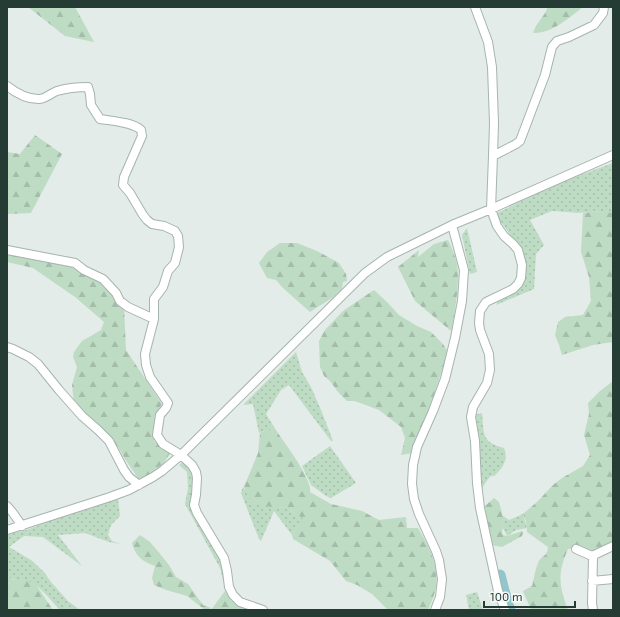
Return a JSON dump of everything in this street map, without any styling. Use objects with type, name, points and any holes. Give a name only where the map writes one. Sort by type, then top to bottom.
[{"type":"street","points":[[475,7],[488,42],[492,67],[493,156],[491,209],[497,226],[504,236],[518,250],[522,265],[521,278],[518,284],[513,289],[486,302],[480,311],[480,330],[489,354],[490,370],[487,383],[473,407],[470,417],[475,441],[476,483],[480,508],[498,591],[505,610]]},
{"type":"street","points":[[493,156],[520,141],[545,76],[552,47],[557,41],[569,38],[594,25],[603,13],[604,7]]},
{"type":"street","points":[[7,86],[17,94],[39,100],[58,90],[88,87],[91,105],[100,119],[132,125],[141,130],[142,136],[124,177],[123,184],[147,220],[152,224],[164,226],[175,232],[178,236],[179,247],[175,263],[168,271],[163,287],[154,299],[154,319],[145,354],[146,365],[150,377],[168,402],[166,408],[160,415],[157,436],[163,444],[181,455],[192,465],[196,472],[196,495],[194,505],[197,513],[224,558],[229,587],[233,595],[240,602],[264,610]]},
{"type":"street","points":[[7,530],[110,497],[153,478],[181,455],[365,273],[386,257],[452,225],[613,154]]},
{"type":"street","points":[[435,610],[440,597],[442,579],[439,560],[419,514],[414,499],[412,484],[413,465],[417,447],[445,379],[462,300],[464,270],[452,225]]},
{"type":"street","points":[[7,250],[75,263],[84,270],[103,279],[116,292],[120,301],[128,307],[154,319]]},
{"type":"street","points":[[7,346],[29,357],[38,364],[82,416],[109,441],[124,470],[129,477],[139,485]]},
{"type":"street","points":[[7,506],[22,526]]},
{"type":"street","points":[[576,549],[592,556],[613,546]]},
{"type":"street","points":[[592,556],[593,610]]},
{"type":"street","points":[[592,581],[613,579]]},
{"type":"green space","points":[[28,7],[75,7],[94,42],[65,36]]},
{"type":"green space","points":[[548,7],[583,7],[553,28],[540,33],[533,33]]},
{"type":"green space","points":[[35,135],[62,154],[31,213],[8,214],[7,152],[20,154]]},
{"type":"green space","points":[[613,163],[613,214],[600,211],[579,213],[552,211],[530,220],[544,245],[536,254],[534,289],[496,305],[499,299],[521,288],[525,268],[518,245],[495,214],[564,181]]},
{"type":"green space","points":[[600,211],[613,213],[613,342],[593,345],[562,355],[555,335],[558,322],[565,317],[583,315],[591,301],[589,277],[581,252],[583,213]]},
{"type":"green space","points":[[467,228],[477,272],[470,274],[462,235]]},
{"type":"green space","points":[[448,240],[456,260],[458,275],[456,305],[451,331],[415,301],[398,267],[419,250],[418,257],[434,244]]},
{"type":"green space","points":[[280,243],[297,243],[317,251],[339,263],[346,274],[347,281],[343,282],[342,289],[332,298],[310,312],[276,280],[267,278],[259,263],[267,252]]},
{"type":"green space","points":[[7,254],[73,263],[103,279],[124,307],[126,350],[162,404],[155,415],[154,441],[170,453],[164,463],[140,481],[118,447],[108,435],[74,404],[72,385],[77,367],[73,357],[74,352],[82,341],[101,330],[104,322],[75,297],[33,268],[7,262]]},
{"type":"green space","points":[[374,290],[399,315],[417,326],[431,332],[443,344],[448,352],[431,404],[414,442],[413,453],[401,455],[405,438],[401,427],[379,410],[355,401],[347,401],[324,376],[320,367],[319,341],[325,330],[343,311]]},
{"type":"green space","points":[[296,352],[302,372],[311,387],[333,441],[331,441],[289,385],[281,390],[266,414],[274,427],[270,430],[265,430],[259,433],[253,404],[243,405]]},
{"type":"green space","points":[[613,381],[613,546],[592,556],[579,548],[568,549],[564,558],[560,580],[568,610],[531,610],[523,591],[532,586],[538,563],[545,555],[548,547],[527,532],[526,521],[523,514],[553,485],[583,466],[590,455],[584,435],[589,414],[588,403]]},
{"type":"green space","points":[[482,413],[484,432],[487,440],[504,448],[506,456],[504,464],[500,470],[494,476],[491,476],[483,486],[483,503],[471,416]]},
{"type":"green space","points":[[274,427],[307,478],[310,486],[310,492],[331,504],[362,511],[379,520],[406,517],[407,528],[418,528],[435,563],[437,579],[433,598],[428,610],[388,610],[372,594],[357,585],[346,581],[330,561],[293,539],[292,535],[304,519],[285,508],[260,506],[251,501],[244,487],[258,453],[260,433]]},
{"type":"green space","points":[[330,446],[356,483],[331,498],[311,485],[302,466]]},
{"type":"green space","points":[[184,461],[191,467],[195,476],[191,504],[218,553],[222,565],[225,588],[220,568],[185,504],[188,488],[187,472],[179,465]]},
{"type":"green space","points":[[243,487],[255,504],[286,508],[305,519],[292,535],[274,511],[261,541],[241,493]]},
{"type":"green space","points":[[494,498],[499,502],[502,513],[503,535],[507,536],[522,531],[523,533],[522,536],[502,547],[491,545],[488,535],[485,506]]},
{"type":"green space","points":[[118,499],[120,516],[111,525],[108,535],[112,541],[121,544],[109,542],[85,533],[58,535],[82,566],[43,537],[24,536],[9,547],[31,560],[44,572],[68,601],[80,610],[60,610],[33,583],[12,579],[7,576],[7,535],[29,529],[82,509]]},
{"type":"green space","points":[[523,514],[527,528],[516,530],[507,536],[503,528],[502,515],[509,520]]},
{"type":"green space","points":[[140,535],[150,542],[169,565],[176,577],[188,584],[203,605],[211,608],[205,610],[187,596],[154,585],[152,578],[155,566],[140,558],[135,552],[132,543]]},
{"type":"green space","points":[[7,576],[17,580],[35,583],[53,610],[7,610]]},
{"type":"green space","points":[[225,591],[231,601],[251,610],[211,610]]},
{"type":"green space","points":[[477,592],[483,610],[469,610],[466,595]]},
{"type":"waterway","points":[[500,575],[510,610]]}]
